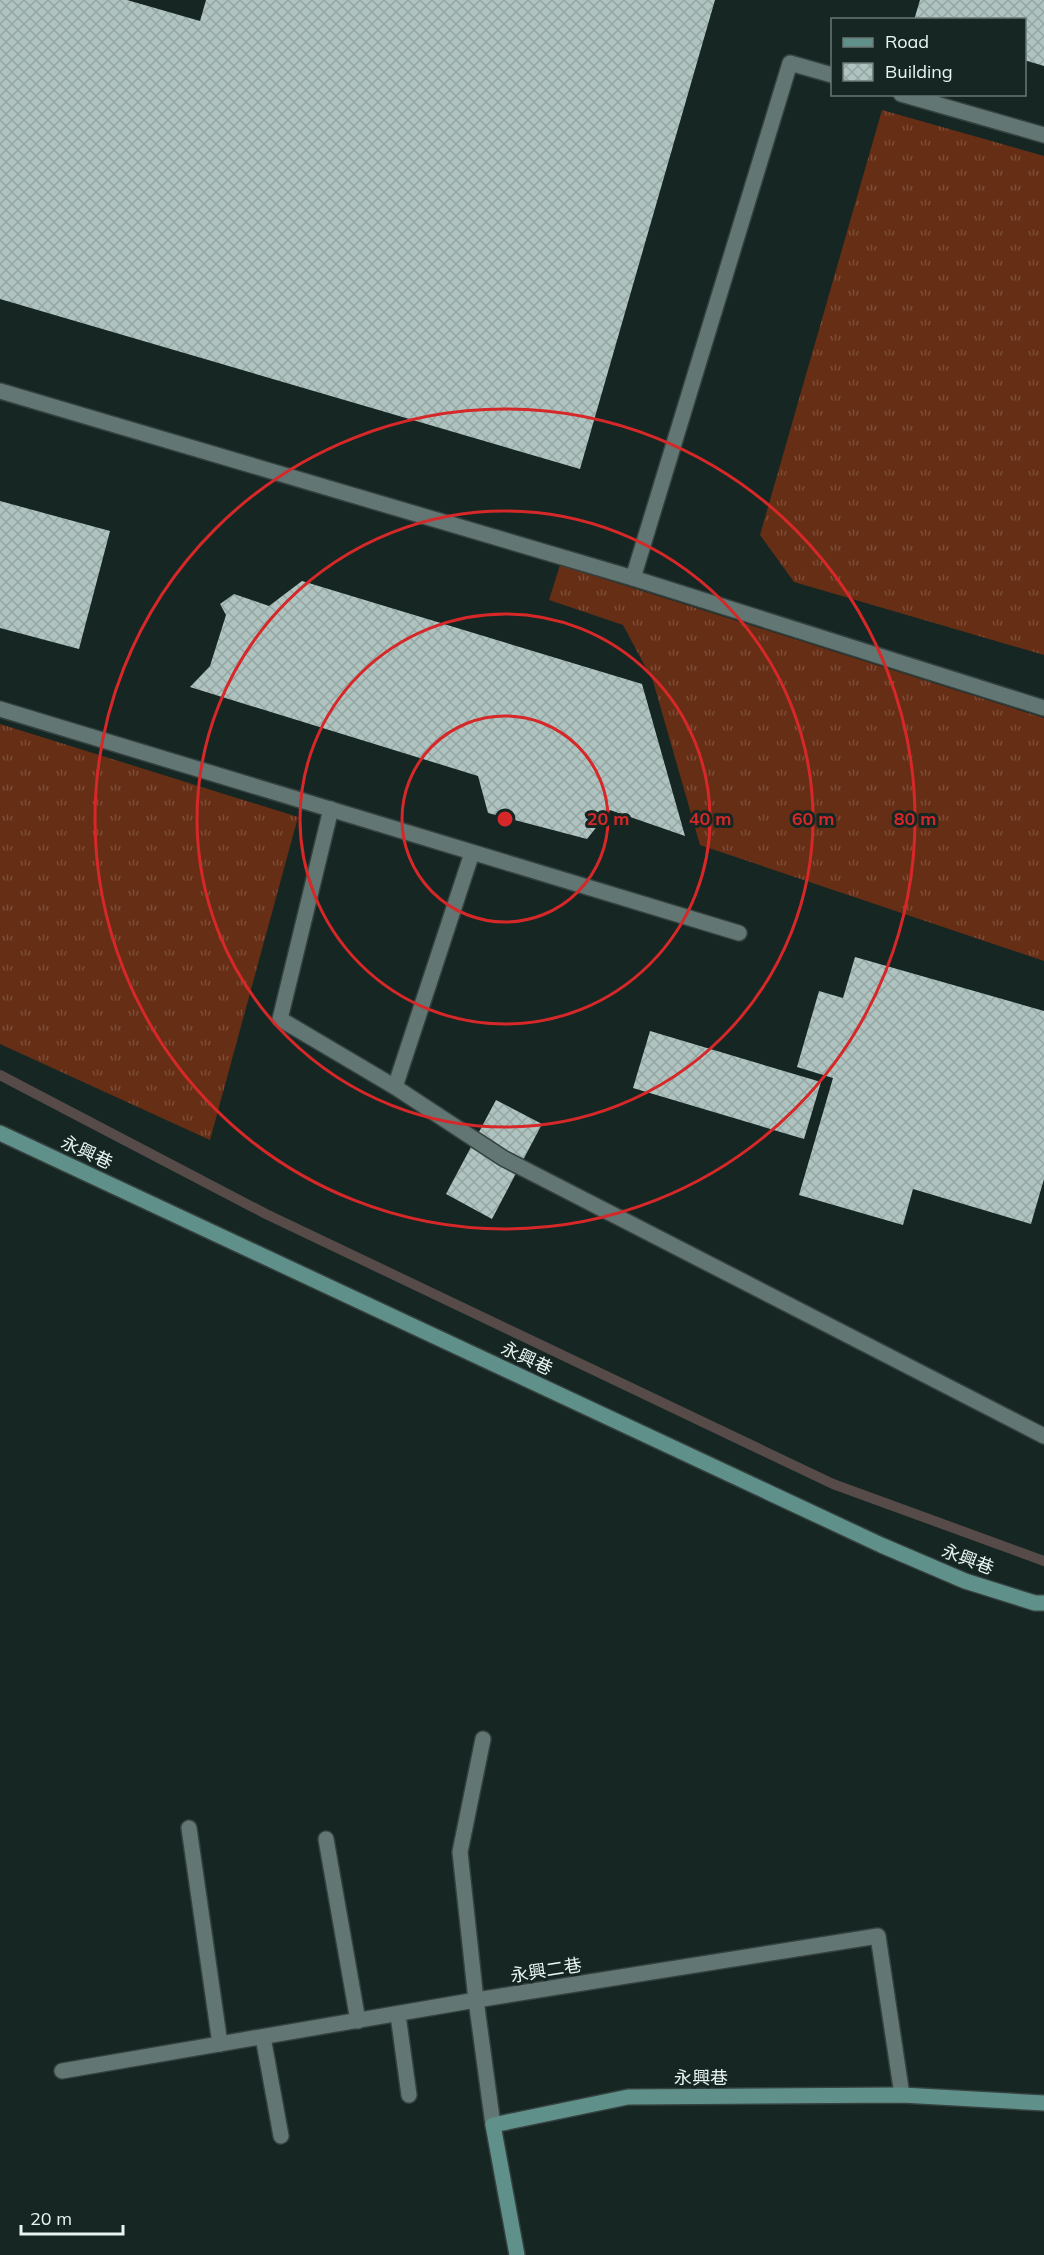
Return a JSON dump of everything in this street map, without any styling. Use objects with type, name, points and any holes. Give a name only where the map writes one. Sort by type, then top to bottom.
[{"type":"street","points":[[633,578],[790,63],[831,75]]},
{"type":"street","points":[[908,96],[1044,135]]},
{"type":"street","points":[[0,391],[633,578],[1044,708]]},
{"type":"street","points":[[0,709],[739,933]]},
{"type":"street","points":[[331,809],[280,1019],[395,1088],[502,1158],[1044,1436]]},
{"type":"street","points":[[395,1088],[472,853]]},
{"type":"street","name":"永興巷","points":[[0,1133],[881,1545],[965,1581],[1035,1603],[1044,1603]]},
{"type":"street","points":[[483,1738],[460,1852],[476,2001],[493,2125],[517,2255]]},
{"type":"street","points":[[189,1828],[220,2044]]},
{"type":"street","points":[[326,1839],[358,2021]]},
{"type":"street","name":"永興二巷","points":[[62,2071],[878,1936],[902,2095]]},
{"type":"street","points":[[398,2015],[409,2096]]},
{"type":"street","points":[[263,2037],[281,2136]]},
{"type":"street","name":"永興巷","points":[[493,2125],[628,2097],[902,2095],[1044,2103]]},
{"type":"green space","points":[[882,110],[1044,156],[1044,655],[794,582],[760,535]]},
{"type":"green space","points":[[560,565],[1044,718],[1044,961],[700,845],[653,681],[623,625],[549,600]]},
{"type":"green space","points":[[0,724],[298,817],[210,1140],[0,1044]]},
{"type":"building","points":[[0,0],[127,0],[200,21],[206,0],[715,0],[580,469],[0,299]]},
{"type":"building","points":[[920,0],[1044,0],[1044,66],[1026,61],[1026,18],[915,18]]},
{"type":"building","points":[[0,501],[110,531],[79,649],[0,628]]},
{"type":"building","points":[[302,581],[642,684],[685,836],[610,810],[587,839],[488,813],[478,776],[190,687],[210,666],[226,615],[220,604],[234,594],[269,606]]},
{"type":"building","points":[[855,957],[1044,1011],[1044,1179],[1031,1224],[913,1189],[903,1225],[799,1195],[833,1078],[797,1067],[819,991],[843,998]]},
{"type":"building","points":[[650,1031],[821,1082],[804,1139],[633,1088]]},
{"type":"building","points":[[496,1100],[542,1124],[492,1219],[446,1194]]},
{"type":"waterway","points":[[0,1075],[266,1214],[833,1484],[1044,1561]]}]
